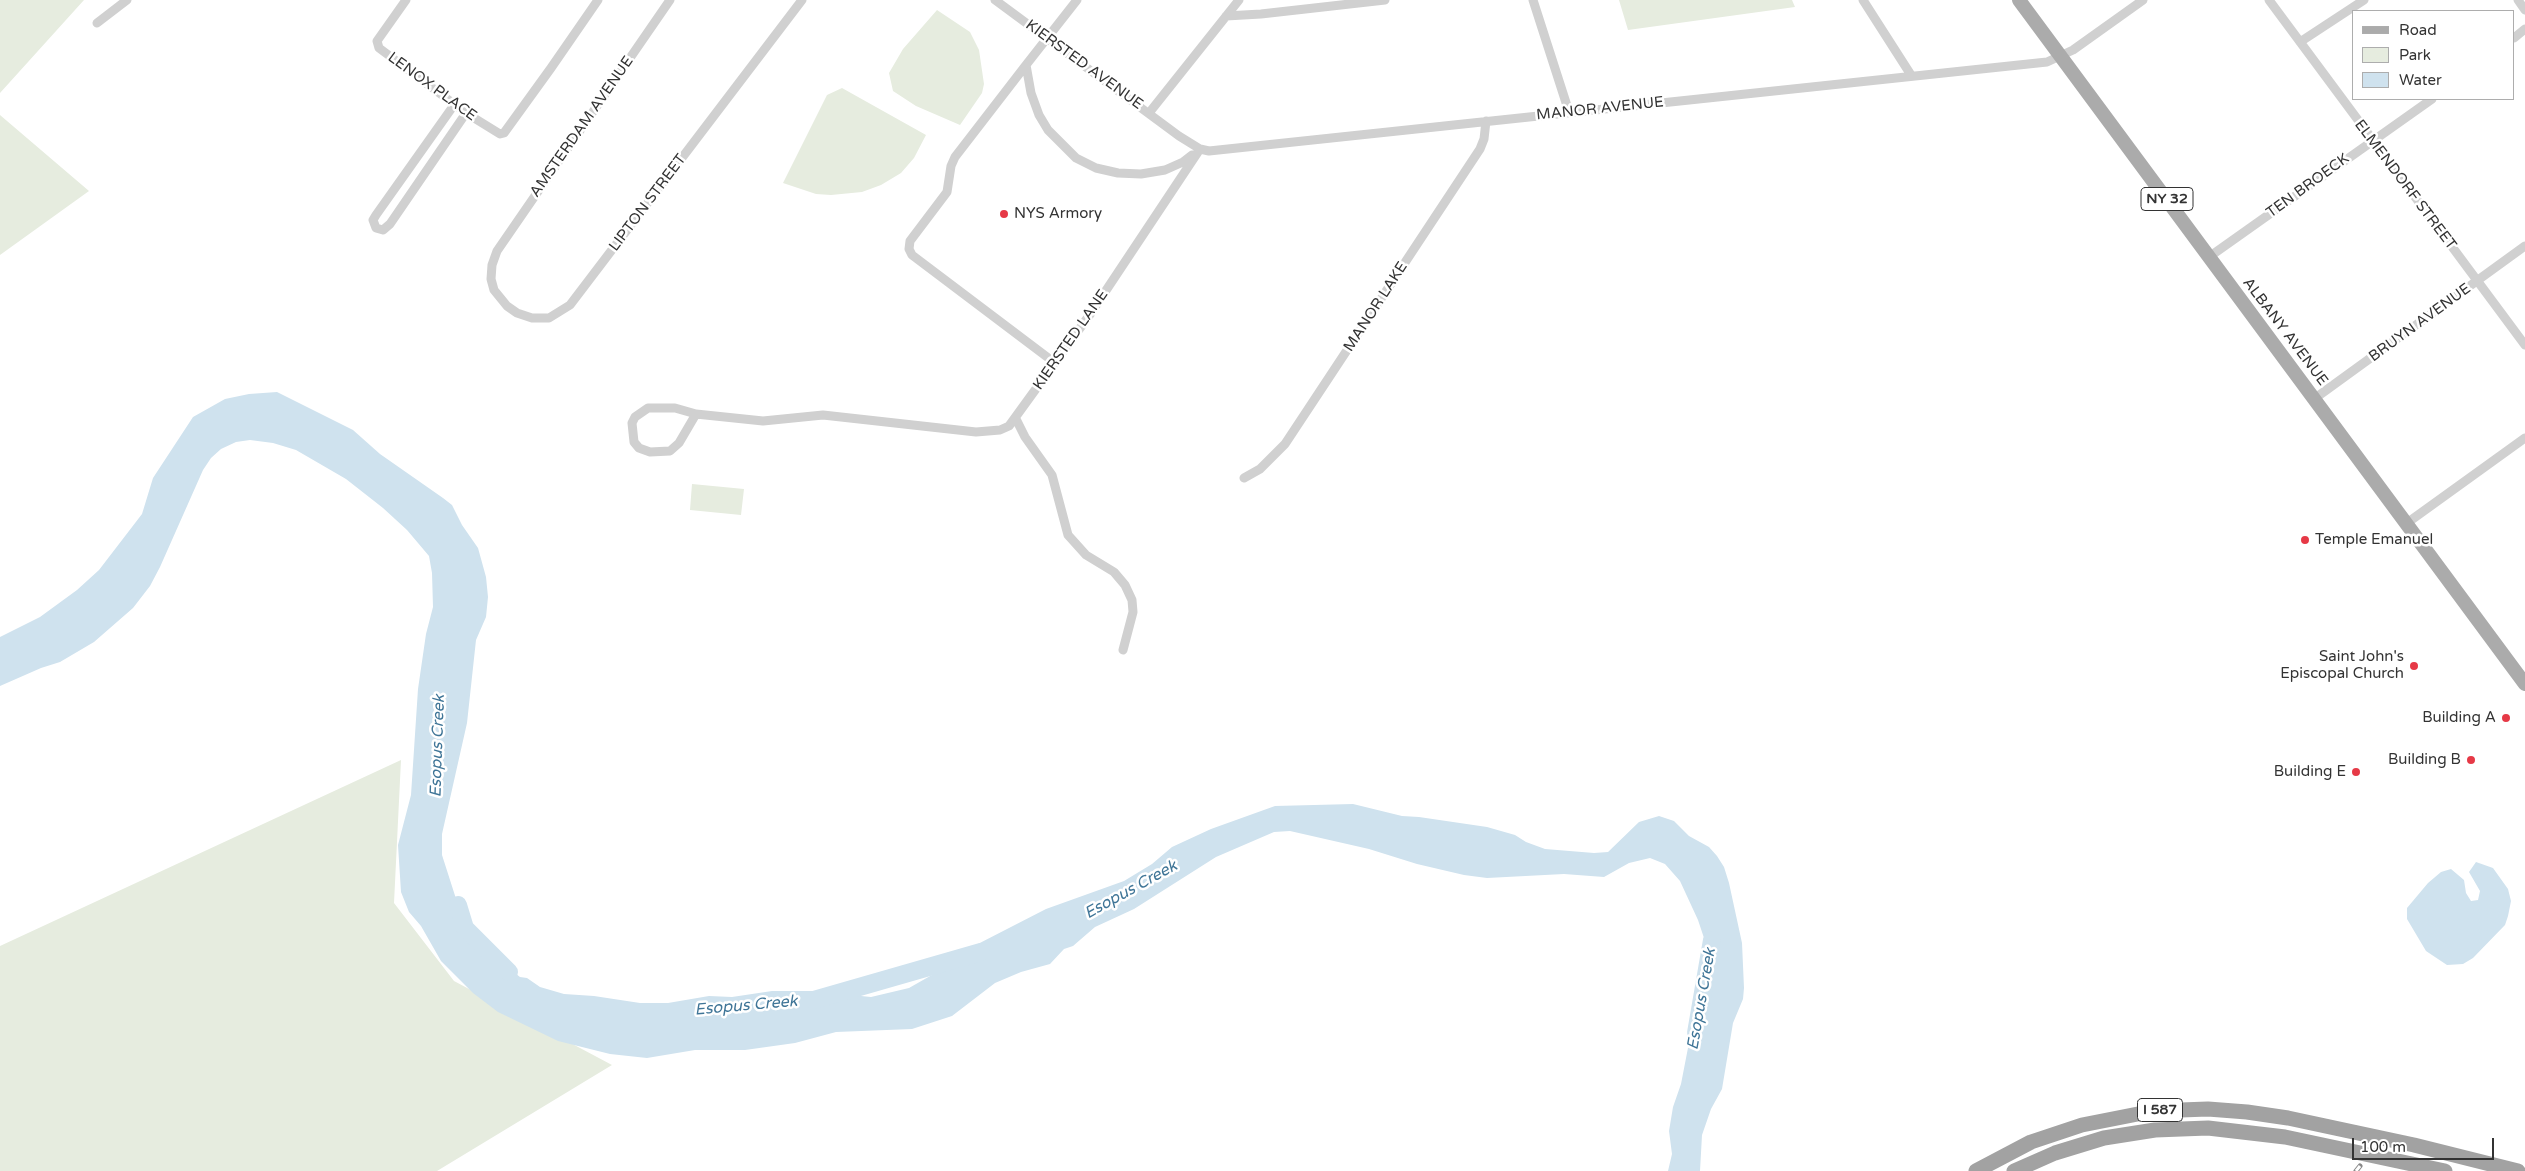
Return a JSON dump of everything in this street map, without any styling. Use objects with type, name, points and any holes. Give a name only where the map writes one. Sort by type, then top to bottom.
[{"type":"highway","name":"I 587","points":[[1976,1171],[2014,1150],[2065,1130],[2108,1118],[2153,1111],[2208,1109],[2240,1111],[2353,1131],[2518,1171]]},
{"type":"highway","name":"I 587","points":[[2014,1171],[2055,1153],[2087,1142],[2129,1133],[2172,1128],[2245,1130],[2340,1147],[2445,1171]]},
{"type":"main road","name":"ALBANY AVENUE","points":[[2019,0],[2314,399],[2523,677]]},
{"type":"street","points":[[97,24],[127,0]]},
{"type":"street","name":"LENOX PLACE","points":[[406,0],[377,42],[379,48],[466,114],[500,134],[504,133],[598,0]]},
{"type":"street","name":"AMSTERDAM AVENUE","points":[[496,254],[670,0]]},
{"type":"street","name":"LIPTON STREET","points":[[496,254],[491,279],[494,290],[506,306],[532,318],[549,318],[570,304],[802,0]]},
{"type":"street","name":"KIERSTED AVENUE","points":[[996,0],[1149,113]]},
{"type":"street","points":[[1055,363],[912,255],[909,249],[910,241],[947,192],[950,166],[955,157],[1077,0]]},
{"type":"street","points":[[1026,65],[1031,93],[1039,115],[1048,130],[1076,158],[1096,168],[1118,173],[1149,173],[1165,170],[1183,162],[1200,149],[1149,113],[1239,0]]},
{"type":"street","points":[[1226,16],[1261,14],[1385,0]]},
{"type":"street","points":[[1533,0],[1569,112]]},
{"type":"street","points":[[1863,0],[1911,75]]},
{"type":"street","points":[[2061,57],[2142,0]]},
{"type":"street","name":"ELMENDORF STREET","points":[[2269,0],[2371,140],[2525,345]]},
{"type":"street","points":[[2300,42],[2364,0]]},
{"type":"street","points":[[2518,0],[2525,10]]},
{"type":"street","points":[[2515,37],[2525,29]]},
{"type":"street","name":"MANOR AVENUE","points":[[1200,149],[1209,151],[1569,112],[1814,88],[1911,75],[2047,62],[2061,57]]},
{"type":"street","name":"TEN BROECK","points":[[2209,257],[2371,140],[2431,100]]},
{"type":"street","points":[[454,105],[376,215],[373,220],[376,228],[383,230],[390,224],[466,114]]},
{"type":"street","name":"MANOR LAKE","points":[[1244,478],[1260,469],[1285,444],[1480,149],[1484,139],[1486,121]]},
{"type":"street","name":"KIERSTED LANE","points":[[696,414],[763,420],[823,415],[976,432],[1000,430],[1009,426],[1016,419],[1055,363],[1200,149]]},
{"type":"street","name":"BRUYN AVENUE","points":[[2314,399],[2525,246]]},
{"type":"street","points":[[648,408],[675,408],[696,414],[679,443],[670,451],[657,453],[644,451],[634,442],[632,423],[635,417],[648,408]]},
{"type":"street","points":[[1016,419],[1025,437],[1052,475],[1068,535],[1086,555],[1114,572],[1125,585],[1132,600],[1133,612],[1123,650]]},
{"type":"street","points":[[2407,523],[2525,438]]},
{"type":"green space","points":[[0,0],[84,0],[0,93]]},
{"type":"green space","points":[[1619,0],[1792,0],[1795,7],[1628,30]]},
{"type":"green space","points":[[937,10],[970,32],[979,50],[984,84],[982,93],[960,125],[916,106],[893,91],[889,73],[903,49]]},
{"type":"green space","points":[[842,88],[926,135],[914,158],[901,173],[881,185],[862,192],[831,195],[816,194],[783,183],[827,95]]},
{"type":"green space","points":[[0,115],[89,191],[0,255]]},
{"type":"green space","points":[[692,484],[744,489],[741,515],[690,510]]},
{"type":"green space","points":[[401,760],[394,903],[454,981],[612,1065],[437,1171],[0,1171],[0,946]]},
{"type":"water","points":[[277,392],[353,430],[380,454],[443,498],[452,505],[462,525],[478,548],[486,577],[488,597],[486,617],[476,640],[467,723],[442,834],[442,855],[466,930],[482,948],[520,977],[527,978],[540,987],[564,994],[594,996],[640,1003],[668,1003],[709,996],[732,997],[772,991],[812,991],[871,997],[909,988],[953,963],[972,947],[1046,909],[1124,881],[1152,864],[1172,847],[1211,829],[1275,806],[1353,804],[1402,816],[1487,827],[1515,835],[1526,842],[1545,849],[1594,853],[1608,852],[1639,822],[1659,816],[1674,821],[1689,836],[1709,847],[1717,856],[1724,867],[1729,883],[1742,943],[1743,999],[1733,1023],[1722,1089],[1711,1109],[1702,1135],[1700,1171],[1668,1171],[1672,1154],[1669,1131],[1673,1107],[1681,1084],[1693,1022],[1706,997],[1710,970],[1707,947],[1698,920],[1680,881],[1665,864],[1650,858],[1629,863],[1604,877],[1564,874],[1487,878],[1464,875],[1417,864],[1369,849],[1290,831],[1274,832],[1216,857],[1134,909],[1095,927],[1073,946],[1064,949],[1050,964],[1021,972],[995,983],[952,1016],[912,1029],[836,1032],[795,1043],[745,1050],[695,1050],[647,1058],[610,1054],[558,1041],[498,1012],[473,993],[441,961],[421,926],[409,912],[401,892],[398,845],[411,795],[418,689],[426,634],[433,607],[432,573],[429,556],[407,530],[346,479],[296,450],[273,443],[250,440],[236,442],[221,449],[211,458],[203,470],[160,567],[150,586],[133,608],[94,642],[60,662],[0,686],[0,637],[40,617],[77,590],[99,570],[142,514],[153,478],[193,417],[225,399],[249,394]]},
{"type":"water","points":[[2476,862],[2493,868],[2508,889],[2511,901],[2508,916],[2505,925],[2473,958],[2463,964],[2447,965],[2426,951],[2407,919],[2407,908],[2428,883],[2441,872],[2451,869],[2464,880],[2466,893],[2471,901],[2478,900],[2480,891],[2469,872]]},
{"type":"waterway","name":"Esopus Creek","points":[[458,905],[465,928],[509,972]]},
{"type":"waterway","name":"Esopus Creek","points":[[1696,1033],[1712,940]]},
{"type":"waterway","name":"Esopus Creek","points":[[814,1000],[981,952]]},
{"type":"railway","points":[[2356,1171],[2360,1166]]},
{"type":"place","name":"NYS Armory","points":[[1004,214]]},
{"type":"place","name":"Temple Emanuel","points":[[2305,540]]},
{"type":"place","name":"Saint John's Episcopal Church","points":[[2414,666]]},
{"type":"place","name":"Building A","points":[[2506,718]]},
{"type":"place","name":"Building B","points":[[2471,760]]},
{"type":"place","name":"Building E","points":[[2356,772]]}]
